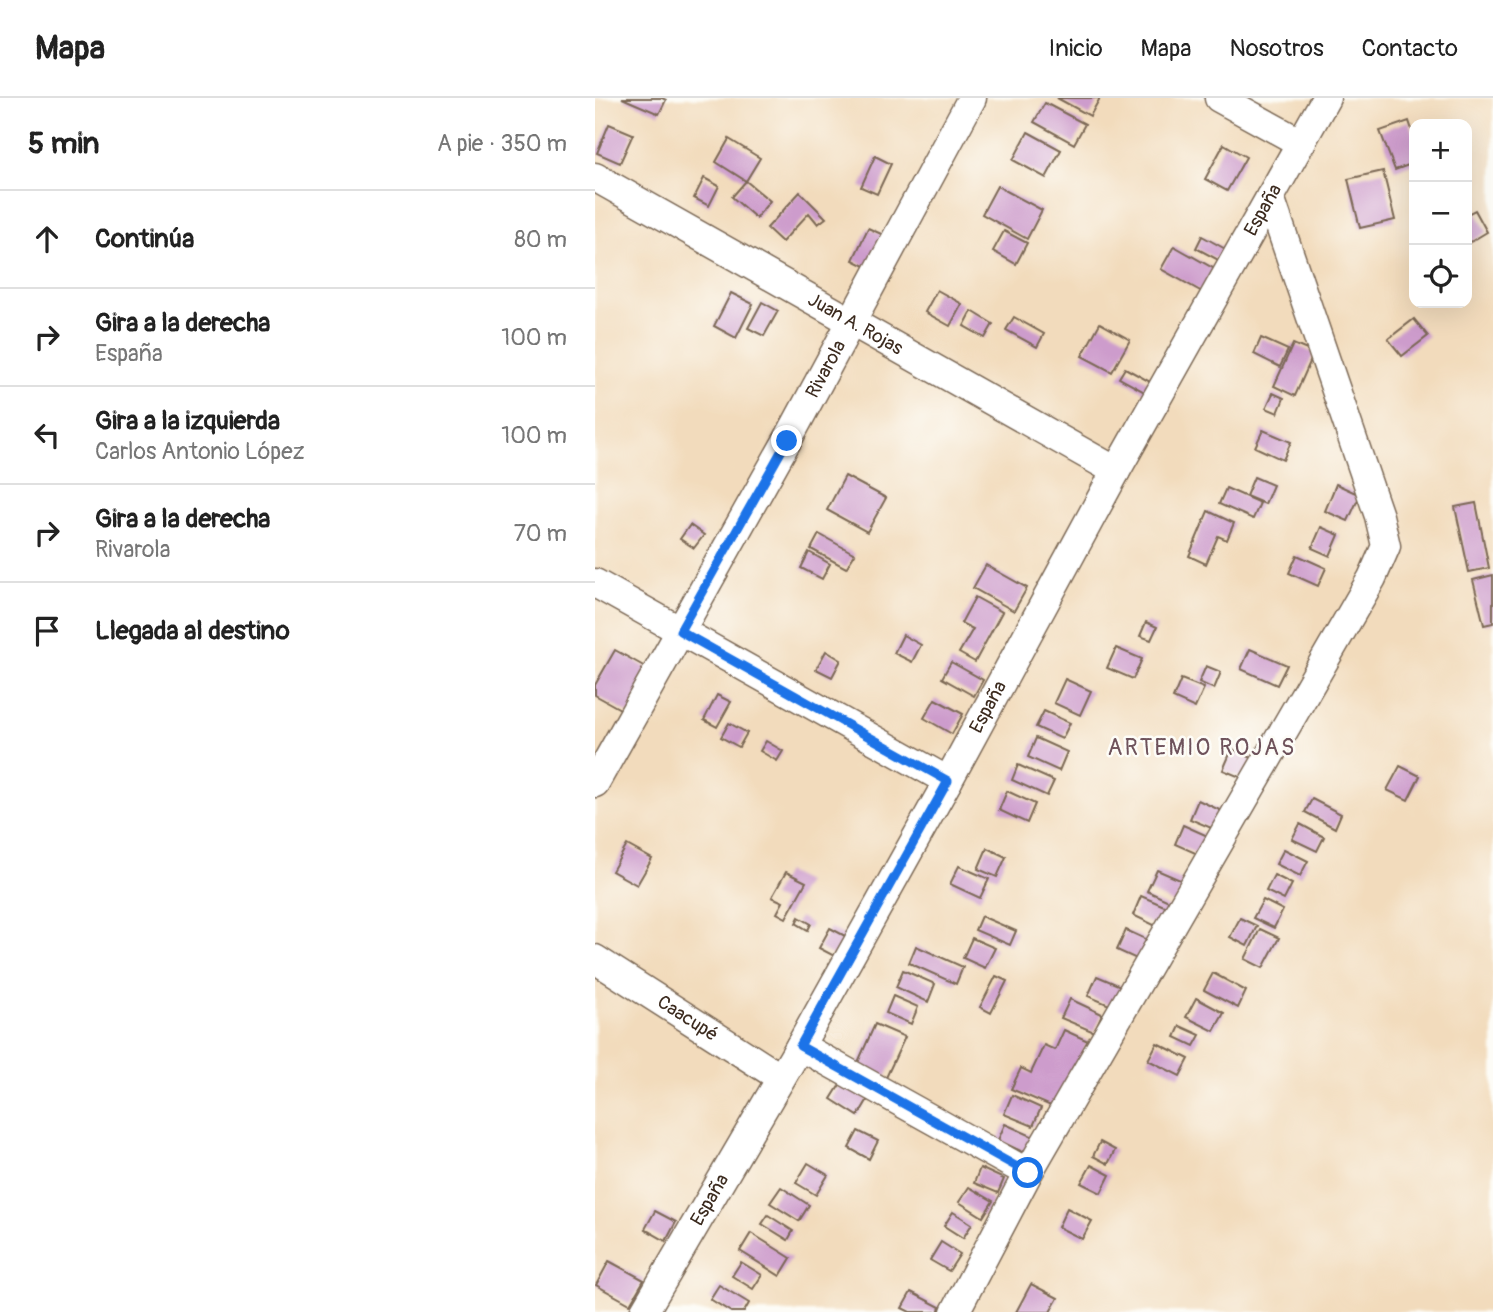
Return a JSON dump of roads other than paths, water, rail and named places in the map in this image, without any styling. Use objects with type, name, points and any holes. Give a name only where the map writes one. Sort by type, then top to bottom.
[{"type":"street","name":"Rivarola","points":[[595,783],[853,320],[972,98]]},
{"type":"street","points":[[1219,98],[1301,143]]},
{"type":"street","name":"España","points":[[644,1312],[800,1046],[1116,471],[1327,98]]},
{"type":"street","name":"Juan A. Rojas","points":[[595,177],[853,320],[1116,471]]},
{"type":"street","points":[[955,1312],[1028,1173],[1372,578],[1386,545],[1379,516],[1269,197]]},
{"type":"street","points":[[595,583],[948,781]]},
{"type":"street","name":"Caacupé","points":[[595,959],[781,1077]]},
{"type":"street","points":[[800,1046],[1028,1173]]},
{"type":"district","name":"ARTEMIO ROJAS","points":[[1202,747]]}]
